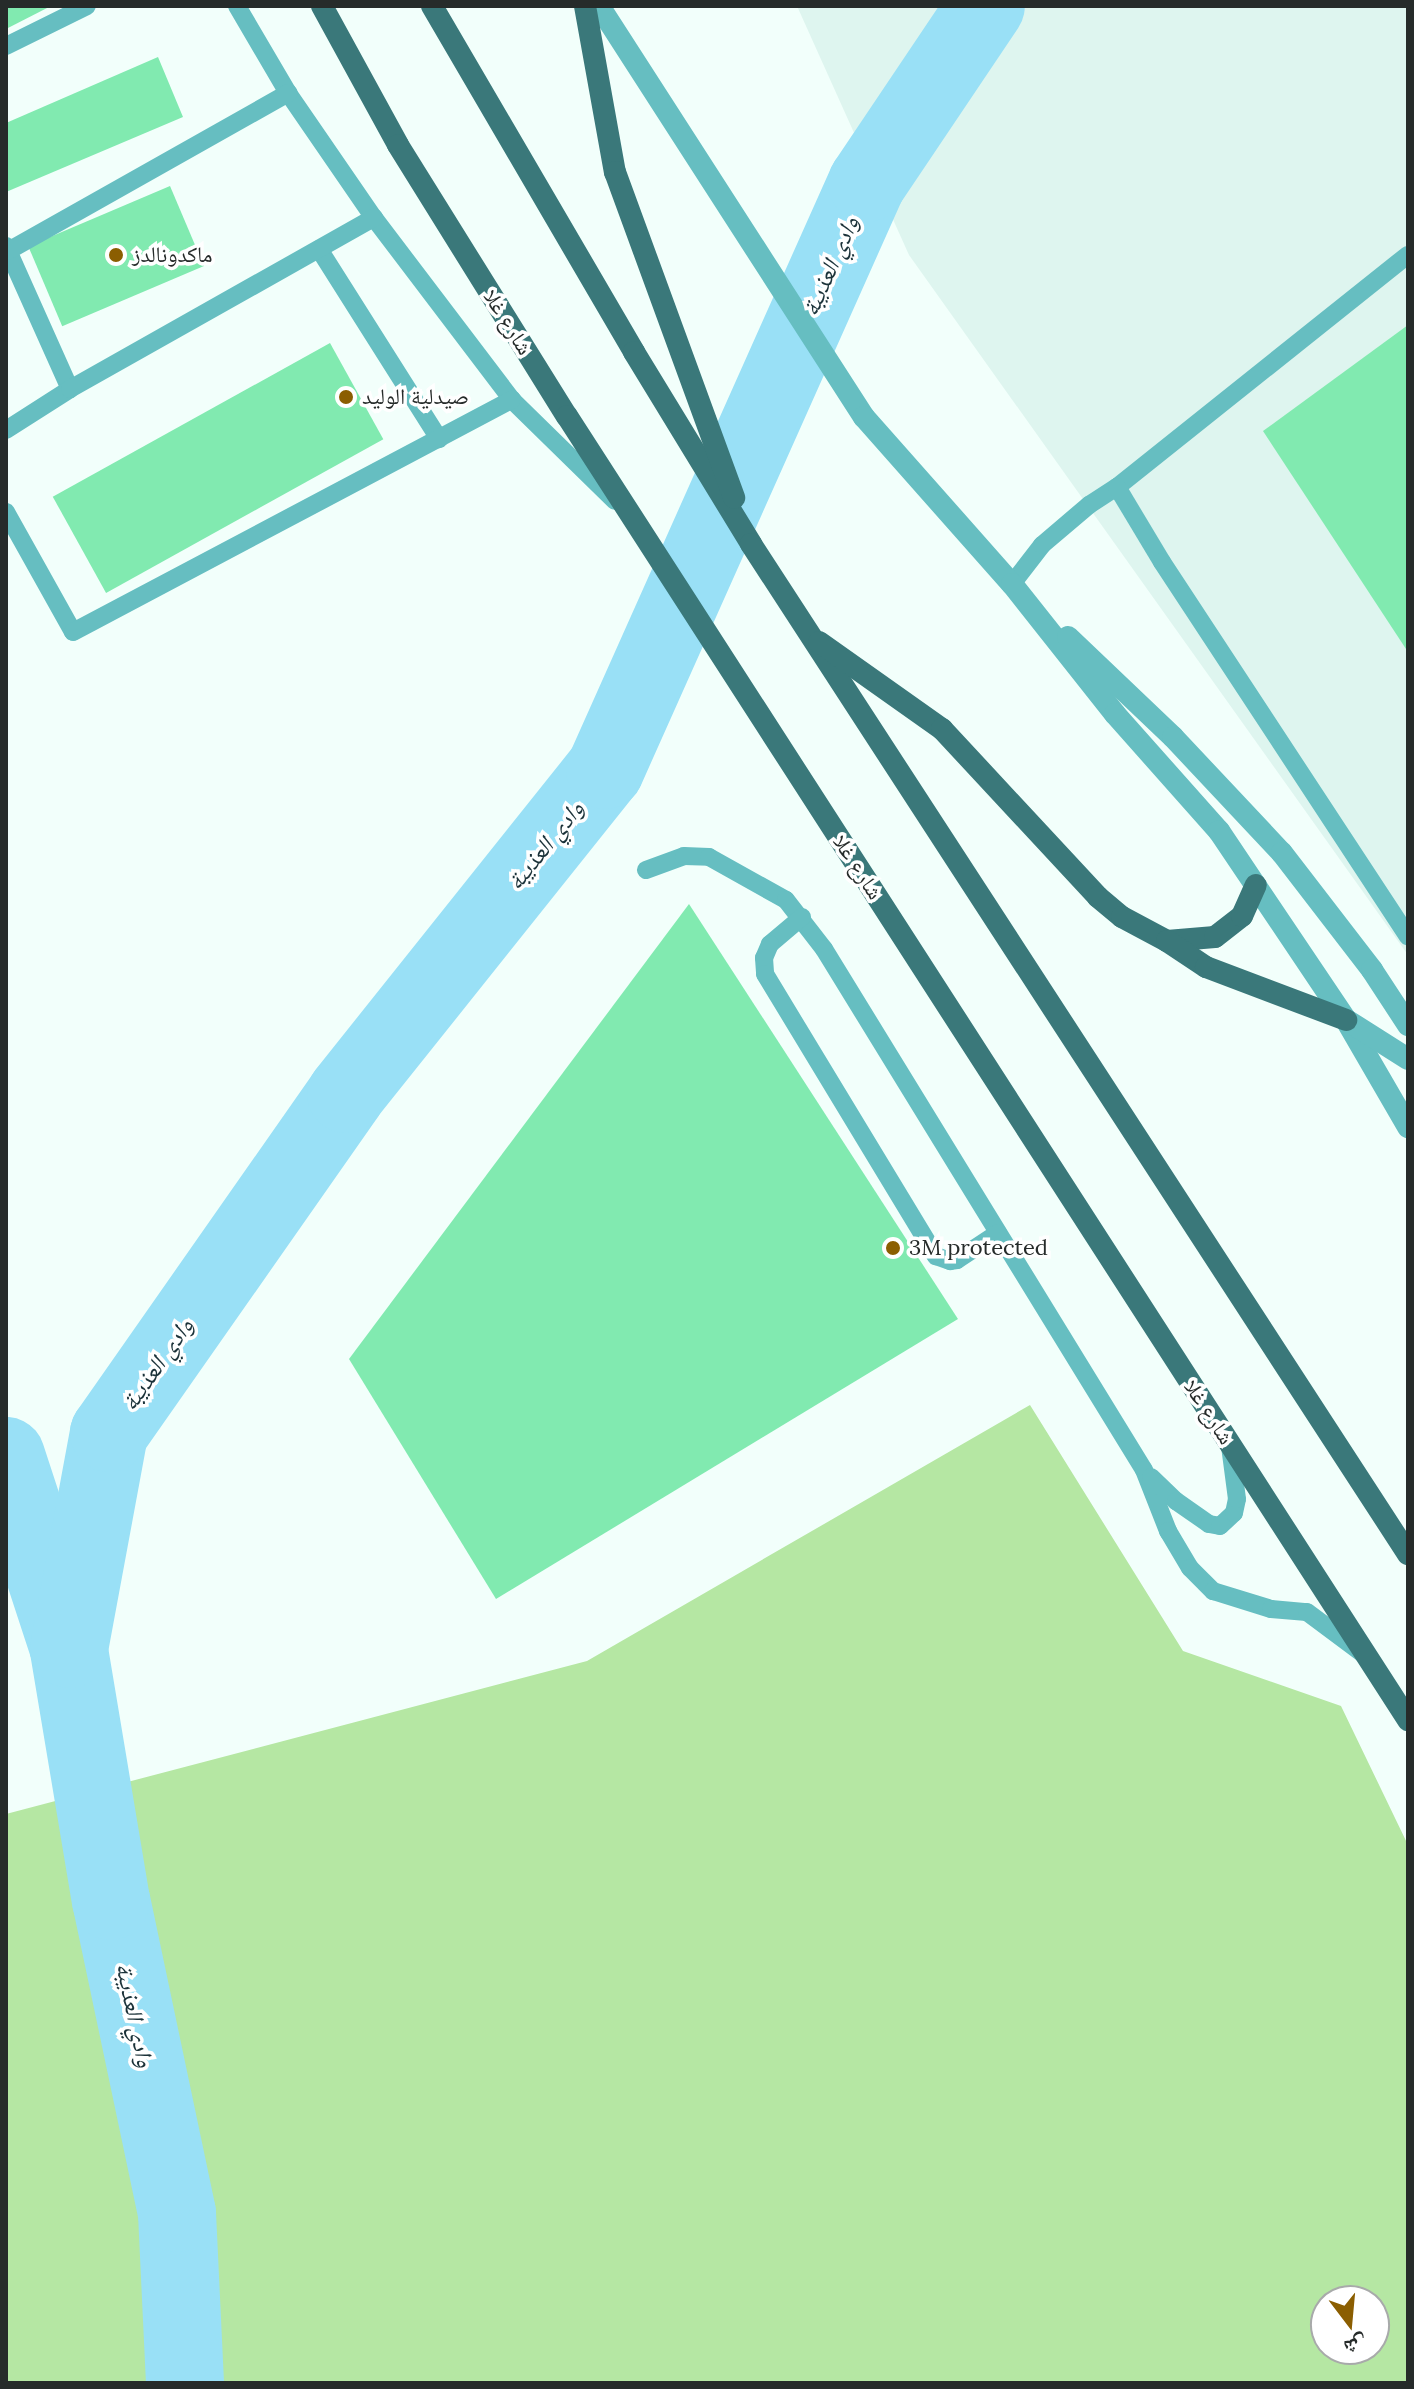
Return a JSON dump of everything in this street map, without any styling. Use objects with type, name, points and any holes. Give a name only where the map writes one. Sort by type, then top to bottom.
[{"type":"main road","name":"شارع غلا","points":[[322,6],[398,145],[633,519],[1408,1720]]},
{"type":"main road","points":[[432,6],[634,352],[751,544],[1408,1554]]},
{"type":"main road","points":[[585,6],[615,172],[751,544]]},
{"type":"main road","points":[[810,636],[942,729],[1098,897],[1122,917],[1206,967],[1346,1020]]},
{"type":"main road","points":[[1167,941],[1203,939],[1226,930],[1248,906],[1256,885]]},
{"type":"street","points":[[599,6],[864,417],[1012,584],[1115,714],[1219,831],[1346,1020],[1408,1127]]},
{"type":"street","points":[[1012,584],[1173,737],[1282,853],[1372,970],[1408,1025]]},
{"type":"street","points":[[1346,1020],[1408,1059]]},
{"type":"lane","points":[[8,38],[87,6]]},
{"type":"lane","points":[[237,6],[288,93],[374,218],[512,400],[633,519]]},
{"type":"lane","points":[[70,389],[7,249],[288,93]]},
{"type":"lane","points":[[6,430],[70,389],[374,218]]},
{"type":"lane","points":[[319,249],[439,439]]},
{"type":"lane","points":[[1012,584],[1042,545],[1089,505],[1117,487],[1408,255]]},
{"type":"lane","points":[[6,512],[73,632],[512,400]]},
{"type":"lane","points":[[1117,487],[1162,562],[1408,936]]},
{"type":"lane","points":[[646,870],[684,856],[709,857],[786,900],[802,917],[1144,1470],[1168,1531],[1190,1568],[1213,1591],[1271,1609],[1307,1612],[1367,1657]]},
{"type":"lane","points":[[802,917],[770,944],[764,958],[765,974],[936,1256],[957,1260],[998,1233]]},
{"type":"lane","points":[[1144,1470],[1176,1501],[1209,1524],[1220,1526],[1234,1513],[1237,1499],[1230,1443]]},
{"type":"shaded area","points":[[797,6],[1408,6],[1408,955],[909,255]]},
{"type":"green space","points":[[1030,1405],[1183,1651],[1341,1706],[1408,1845],[1408,2383],[6,2383],[6,1814],[587,1661]]},
{"type":"building","points":[[6,6],[51,6],[6,29]]},
{"type":"building","points":[[158,57],[183,117],[6,192],[6,123]]},
{"type":"building","name":"ماكدونالدز","points":[[170,186],[204,266],[62,326],[28,246]]},
{"type":"building","points":[[1408,325],[1408,652],[1263,431]]},
{"type":"building","points":[[330,343],[383,439],[106,593],[53,497]]},
{"type":"building","points":[[689,904],[958,1319],[496,1599],[349,1359]]},
{"type":"waterway","name":"وادي العذيبة","points":[[185,2383],[177,2213],[111,1901],[69,1649],[109,1433],[346,1094],[605,770],[867,183],[986,6]]},
{"type":"waterway","name":"وادي العذيبة","points":[[6,1456],[67,1643]]},
{"type":"place","name":"ماكدونالدز","points":[[116,255]]},
{"type":"place","name":"صيدلية الوليد","points":[[346,397]]},
{"type":"place","name":"3M protected","points":[[893,1248]]}]
